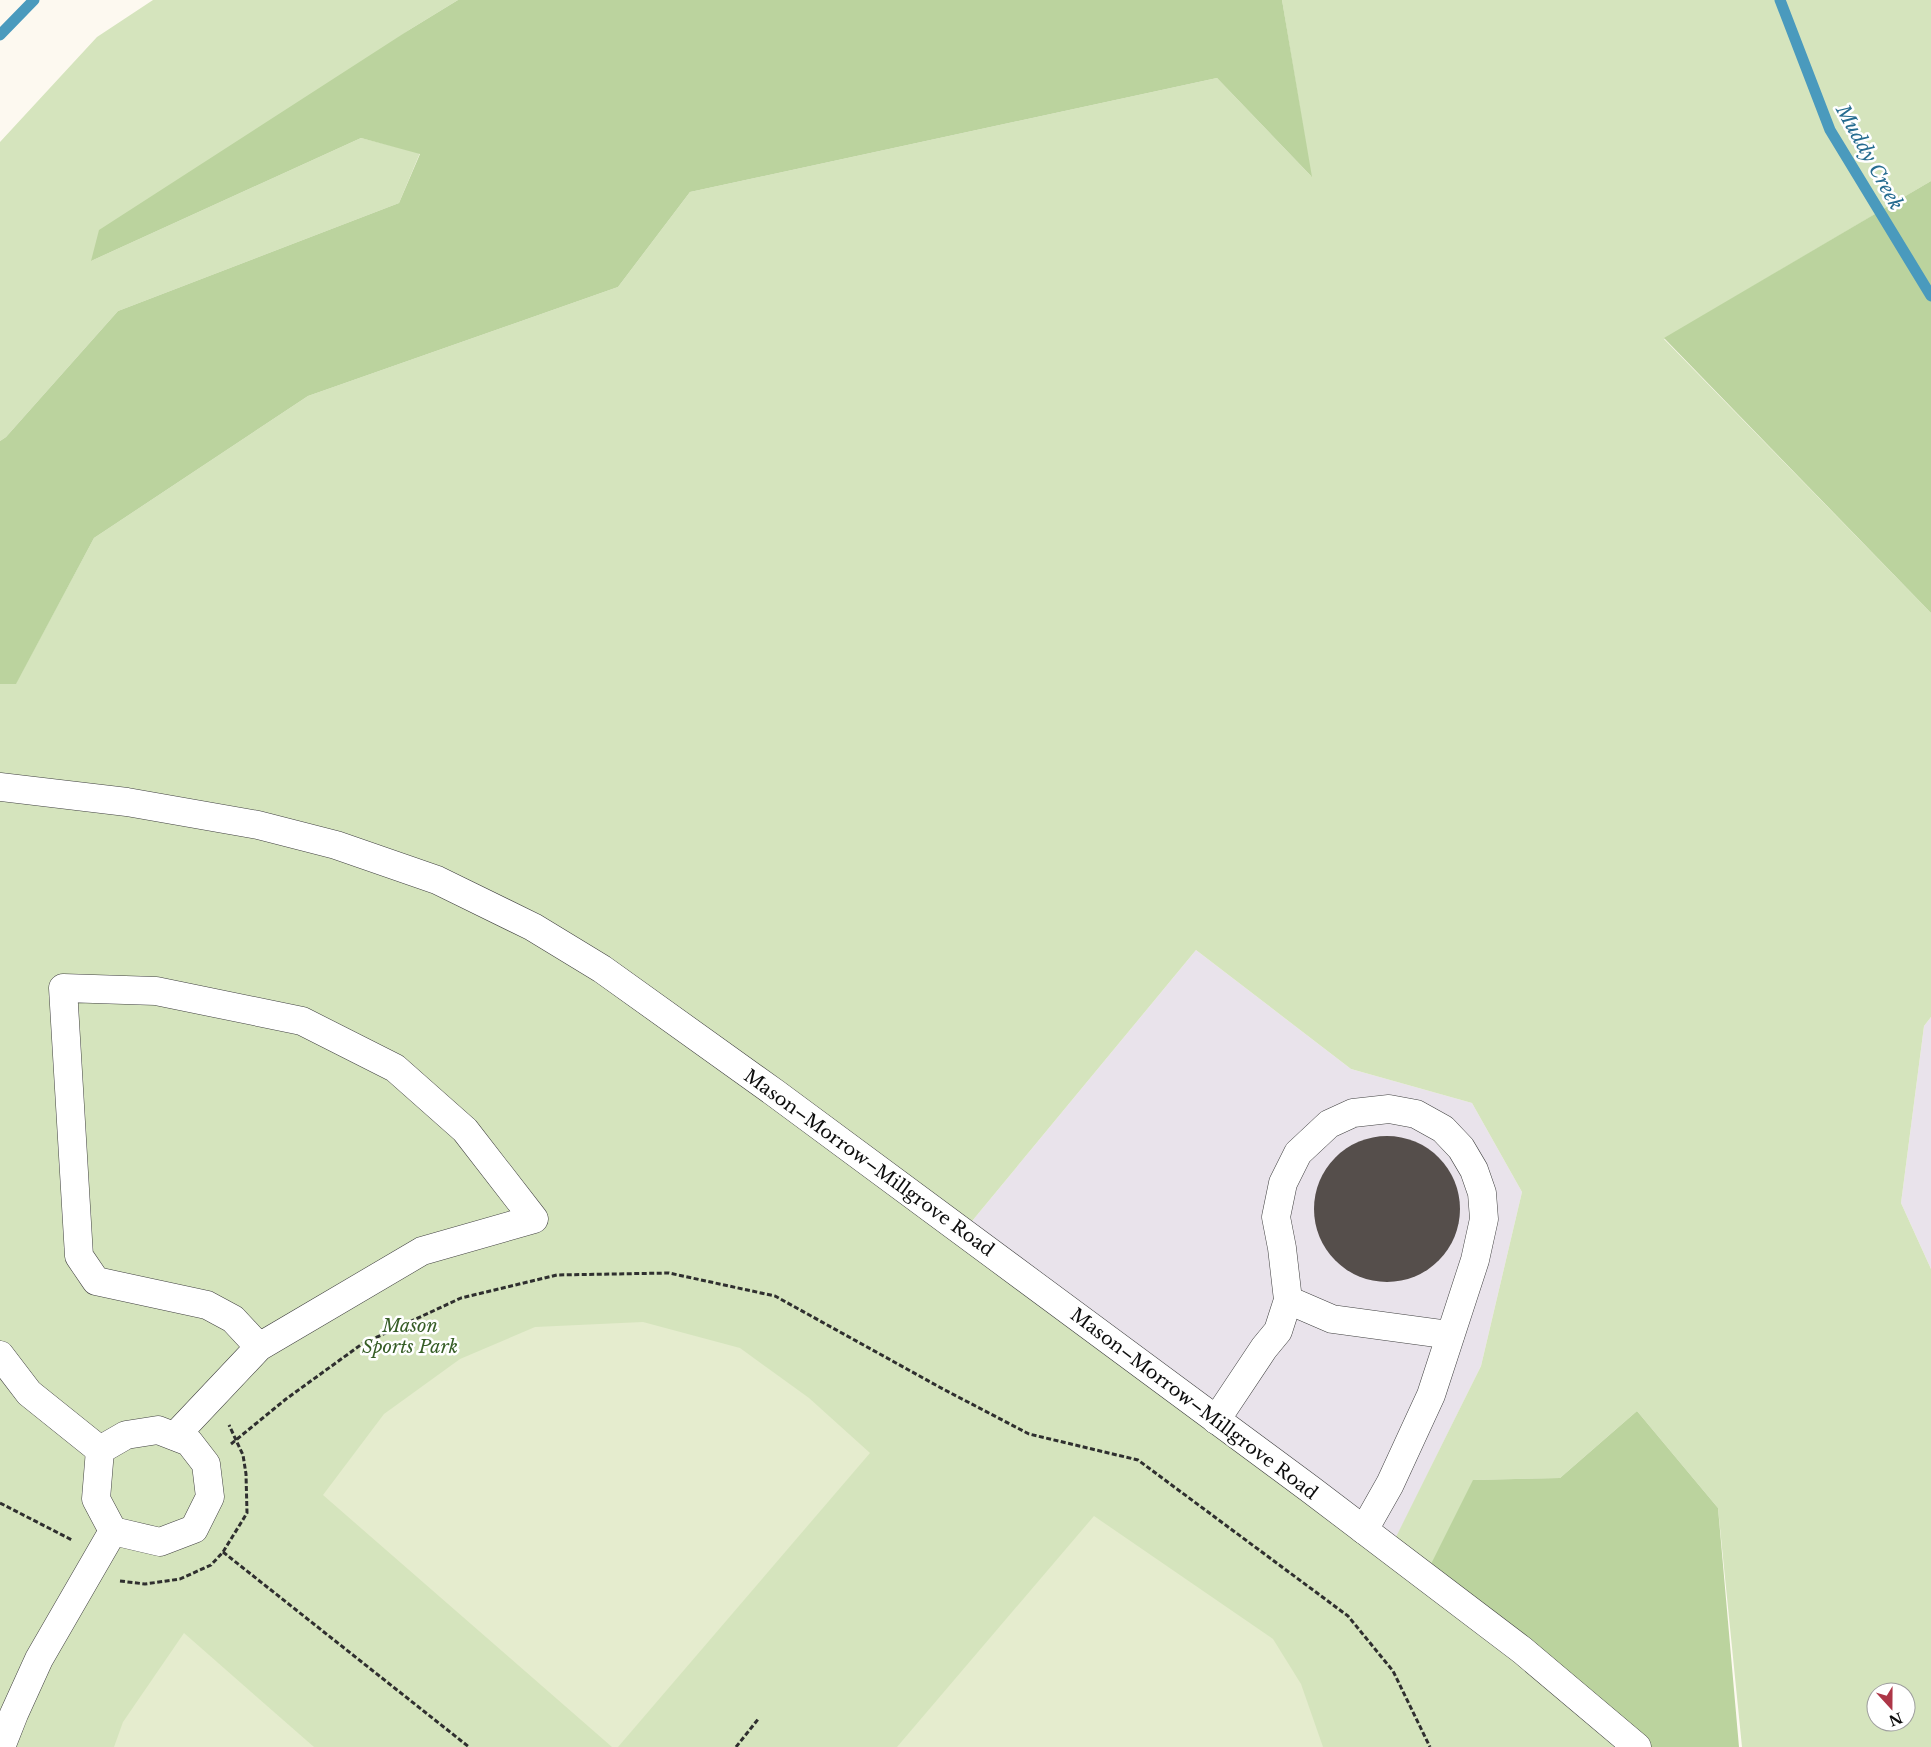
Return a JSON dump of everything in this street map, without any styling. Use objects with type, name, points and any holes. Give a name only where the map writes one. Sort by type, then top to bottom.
[{"type":"street","name":"Mason–Morrow–Millgrove Road","points":[[0,787],[142,805],[258,825],[336,845],[437,880],[533,927],[602,969],[775,1093],[1216,1420],[1522,1650],[1637,1747]]},
{"type":"street","points":[[175,1436],[259,1347],[422,1251],[534,1219],[465,1130],[395,1068],[302,1021],[156,991],[63,988],[79,1256],[96,1281],[207,1305],[233,1319],[259,1347]]},
{"type":"street","points":[[1216,1420],[1264,1348],[1278,1331],[1288,1300],[1282,1248],[1276,1217],[1283,1183],[1298,1153],[1329,1124],[1353,1113],[1389,1109],[1416,1114],[1443,1129],[1461,1148],[1474,1170],[1482,1193],[1484,1219],[1431,1395],[1390,1484],[1364,1530]]},
{"type":"street","points":[[1288,1300],[1332,1319],[1450,1335]]},
{"type":"street","points":[[0,1355],[29,1393],[100,1450]]},
{"type":"street","points":[[158,1430],[189,1442],[206,1464],[210,1497],[194,1529],[160,1542],[114,1531],[96,1499],[100,1450],[126,1435],[158,1430]]},
{"type":"street","points":[[1,1747],[39,1659],[114,1531]]},
{"type":"path","points":[[206,1464],[286,1399],[362,1344],[460,1298],[557,1275],[669,1273],[775,1296],[943,1389],[1029,1434],[1138,1460],[1348,1616],[1393,1671],[1430,1747]]},
{"type":"path","points":[[194,1529],[469,1747]]},
{"type":"path","points":[[736,1747],[759,1718]]},
{"type":"shaded area","points":[[1196,950],[1351,1069],[1472,1103],[1522,1192],[1481,1366],[1390,1550],[963,1232]]},
{"type":"shaded area","points":[[1931,1017],[1931,1269],[1901,1203],[1924,1026]]},
{"type":"green space","points":[[153,0],[458,0],[409,30],[91,261],[361,138],[420,153],[399,203],[118,311],[6,437],[0,441],[0,142],[97,37]]},
{"type":"green space","points":[[458,0],[1282,0],[1312,177],[1217,78],[690,192],[618,287],[308,396],[94,538],[16,684],[0,684],[0,441],[6,437],[118,311],[399,203],[420,154],[361,138],[91,261],[99,230]]},
{"type":"green space","name":"Mason Sports Park","points":[[1282,0],[1931,0],[1931,181],[1664,339],[1931,613],[1931,1017],[1924,1026],[1901,1203],[1931,1269],[1931,1747],[1742,1747],[1718,1508],[1637,1411],[1560,1478],[1473,1480],[1637,1747],[0,1747],[0,684],[16,683],[94,538],[308,396],[618,287],[690,192],[1217,78],[1311,176]],"holes":[[[1196,950],[1351,1069],[1472,1103],[1522,1192],[1481,1366],[1390,1549],[963,1232]]]},
{"type":"green space","points":[[1931,181],[1931,613],[1664,338]]},
{"type":"green space","points":[[643,1322],[740,1348],[809,1398],[870,1453],[618,1747],[612,1747],[323,1495],[384,1414],[460,1359],[535,1327]]},
{"type":"green space","points":[[1637,1411],[1718,1508],[1739,1747],[1637,1747],[1425,1576],[1473,1480],[1560,1478]]},
{"type":"green space","points":[[1094,1516],[1273,1639],[1301,1684],[1323,1747],[897,1747]]},
{"type":"green space","points":[[184,1633],[314,1747],[114,1747],[123,1722]]},
{"type":"building","points":[[1387,1136],[1415,1141],[1439,1157],[1455,1181],[1460,1209],[1455,1237],[1439,1261],[1415,1277],[1387,1282],[1359,1277],[1335,1261],[1319,1237],[1314,1209],[1319,1181],[1335,1157],[1359,1141]]},
{"type":"waterway","name":"Muddy Creek","points":[[0,35],[34,0]]},
{"type":"waterway","name":"Muddy Creek","points":[[1780,0],[1830,130],[1931,296]]}]
